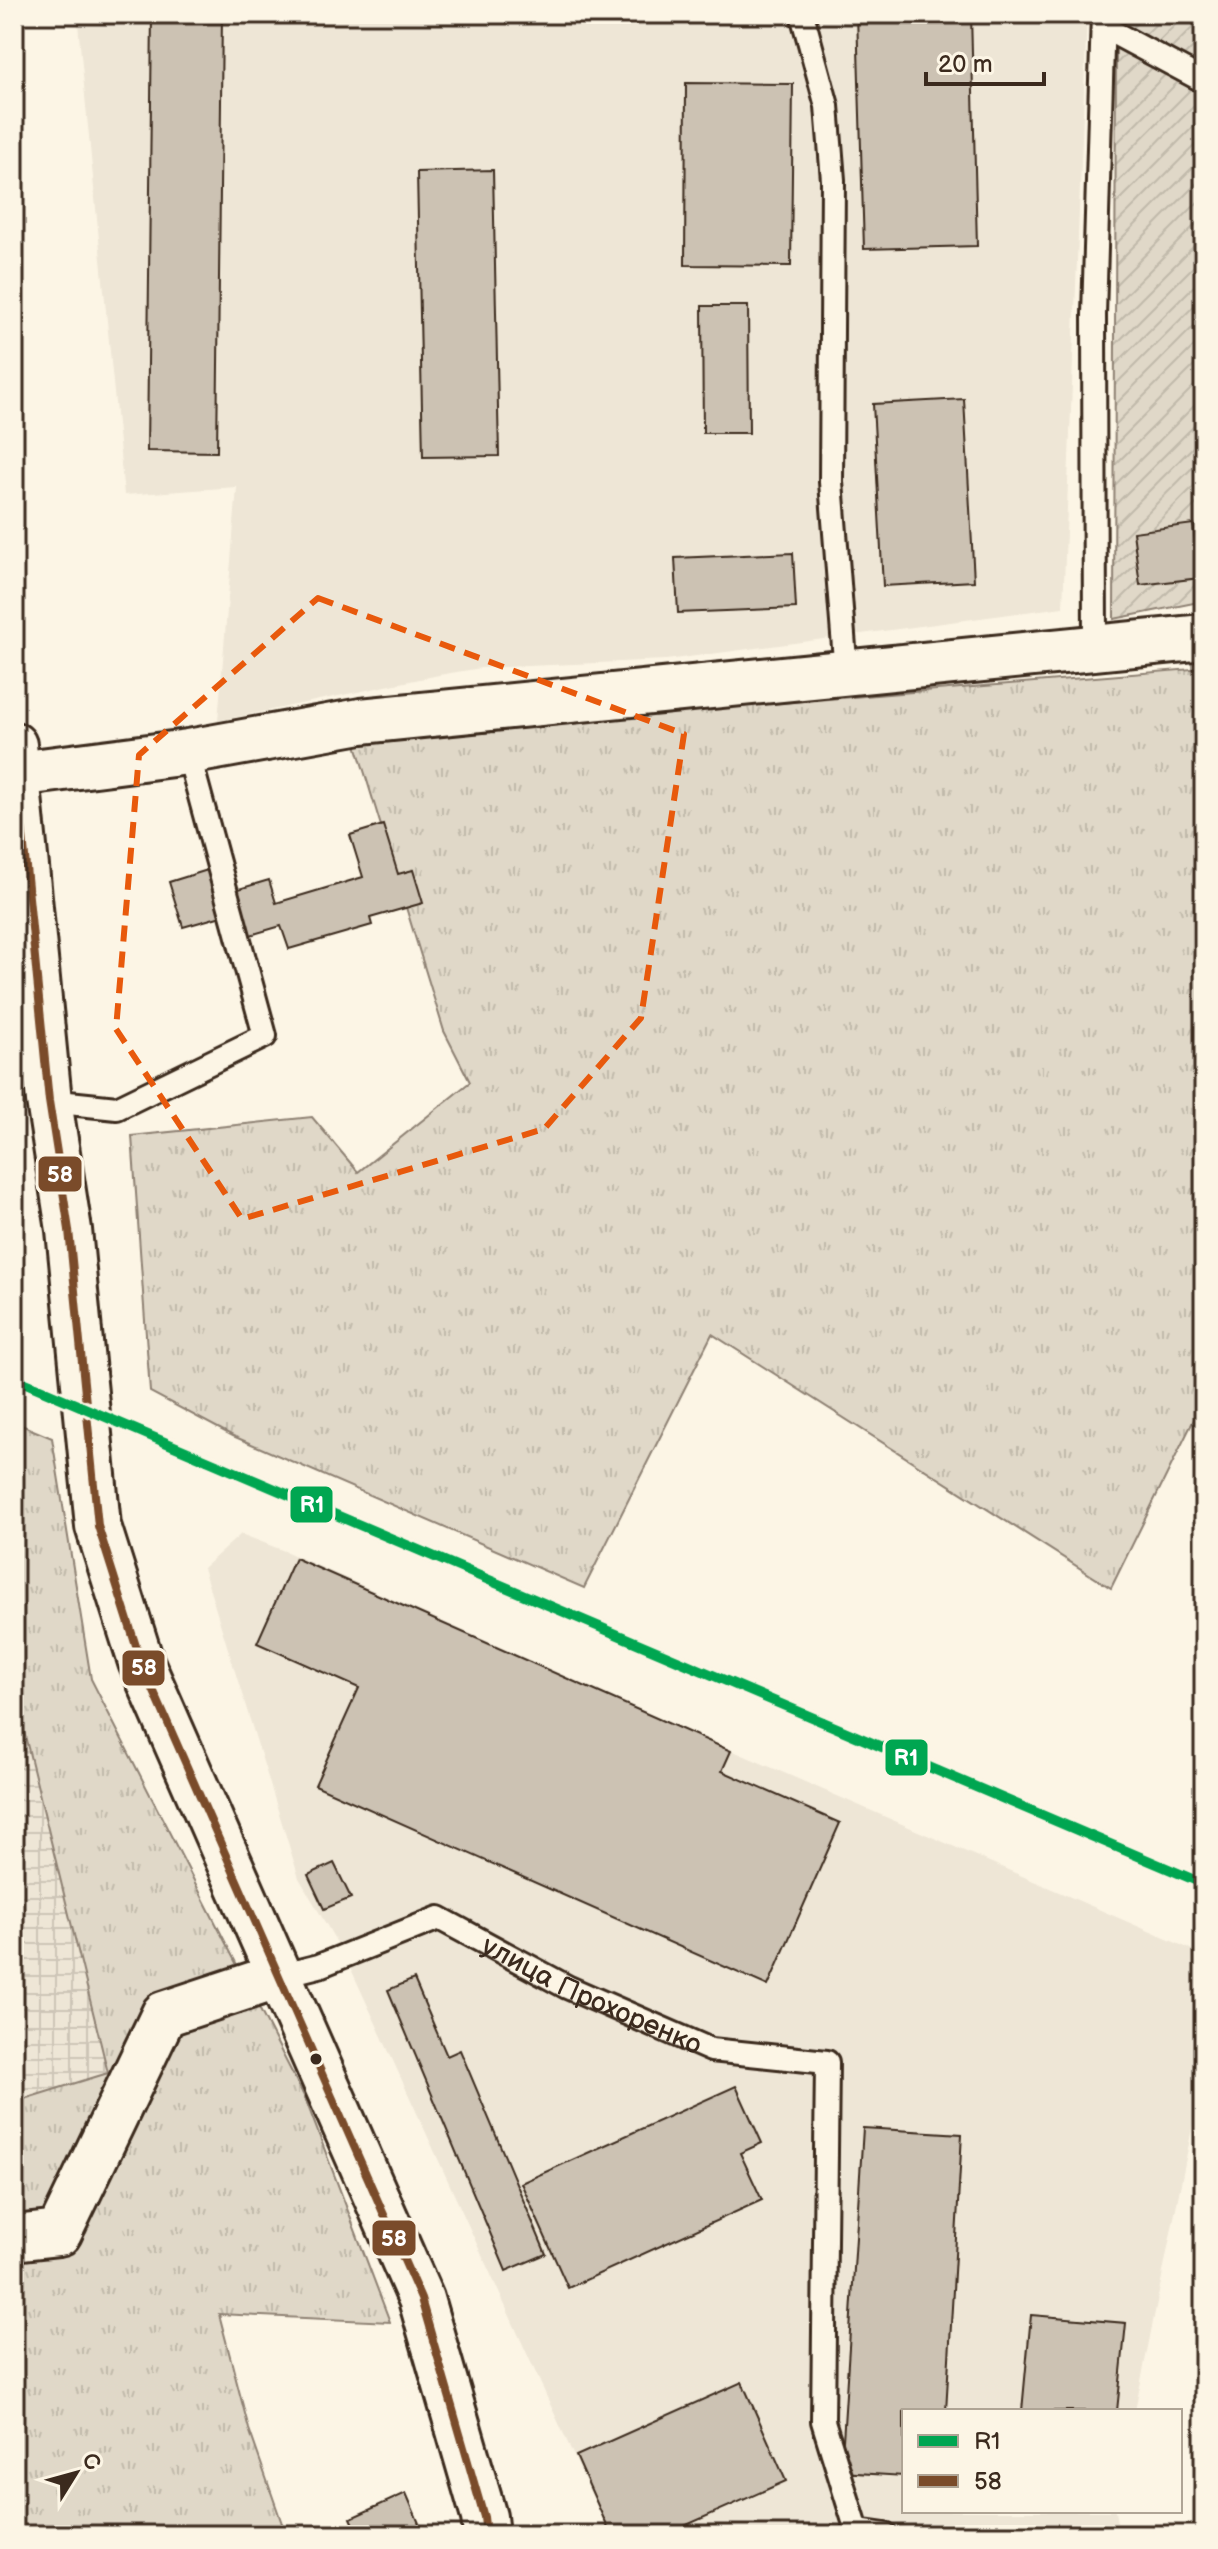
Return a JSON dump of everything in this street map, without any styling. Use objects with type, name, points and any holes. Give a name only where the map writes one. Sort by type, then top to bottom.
[{"type":"main road","points":[[486,2535],[484,2517],[421,2299],[141,1662],[98,1526],[69,1230],[24,961],[16,759],[188,752],[361,721],[1204,637]]},
{"type":"main road","name":"улица Прохоренко","points":[[14,2238],[59,2233],[164,2014],[279,1976]]},
{"type":"lane","points":[[802,14],[827,106],[833,180],[831,482],[846,673]]},
{"type":"lane","points":[[1095,648],[1094,315],[1103,20],[1204,81]]},
{"type":"lane","points":[[49,1101],[117,1108],[265,1036],[188,752]]},
{"type":"lane","name":"улица Прохоренко","points":[[279,1976],[319,1966],[439,1918],[567,1987],[711,2050],[827,2062],[823,2421],[857,2531],[885,2535]]},
{"type":"highlighted area","points":[[318,598],[684,734],[641,1018],[544,1129],[242,1219],[116,1029],[139,755]]},
{"type":"shaded area","points":[[77,14],[1087,14],[1063,607],[666,660],[481,668],[218,721],[237,487],[124,495]]},
{"type":"shaded area","points":[[241,1534],[1204,1955],[1204,2069],[1135,2409],[902,2409],[902,2513],[1115,2513],[1119,2535],[610,2535],[346,1958],[299,1878],[203,1568]]},
{"type":"shaded area","points":[[14,1691],[108,2074],[14,2102]]},
{"type":"green space","points":[[1121,14],[1204,14],[1204,68],[1121,22]]},
{"type":"green space","points":[[1116,45],[1204,96],[1204,601],[1114,619]]},
{"type":"green space","points":[[1204,668],[1204,1399],[1111,1588],[712,1334],[584,1588],[233,1436],[150,1392],[132,1136],[312,1117],[358,1172],[470,1082],[444,1031],[354,738]]},
{"type":"green space","points":[[14,1422],[52,1438],[91,1679],[305,2098],[390,2322],[219,2314],[249,2429],[286,2535],[14,2535],[14,2102],[108,2073],[14,1691]]},
{"type":"building","points":[[152,14],[222,14],[217,452],[147,451]]},
{"type":"building","points":[[857,14],[971,14],[977,246],[864,249]]},
{"type":"building","points":[[686,83],[793,84],[791,266],[685,265]]},
{"type":"building","points":[[493,170],[499,456],[423,457],[417,172]]},
{"type":"building","points":[[702,306],[748,306],[749,433],[703,433]]},
{"type":"building","points":[[964,399],[974,581],[883,586],[873,404]]},
{"type":"building","points":[[1193,524],[1200,578],[1140,585],[1133,532]]},
{"type":"building","points":[[793,553],[796,608],[678,613],[675,558]]},
{"type":"building","points":[[383,825],[398,874],[413,870],[423,903],[370,918],[372,925],[289,949],[281,926],[233,940],[225,915],[183,927],[169,882],[214,868],[222,894],[269,880],[276,903],[363,877],[350,835]]},
{"type":"building","points":[[295,1558],[731,1751],[722,1771],[840,1823],[768,1986],[315,1785],[359,1688],[257,1643]]},
{"type":"building","points":[[334,1863],[351,1898],[324,1909],[308,1875]]},
{"type":"building","points":[[414,1979],[447,2056],[460,2050],[546,2254],[506,2271],[388,1990]]},
{"type":"building","points":[[736,2086],[762,2143],[740,2153],[762,2200],[568,2288],[521,2183]]},
{"type":"building","points":[[863,2128],[962,2134],[946,2409],[902,2409],[902,2476],[841,2472]]},
{"type":"building","points":[[1031,2315],[1126,2323],[1117,2409],[1022,2409]]},
{"type":"building","points":[[742,2382],[786,2481],[664,2535],[611,2535],[576,2456]]},
{"type":"building","points":[[406,2493],[424,2535],[359,2535],[351,2518]]},
{"type":"transit line","name":"58","points":[[14,745],[49,1101],[69,1230],[98,1526],[141,1662],[421,2299],[484,2517],[486,2535]]},
{"type":"transit line","name":"R1","points":[[14,1378],[1204,1884]]}]
